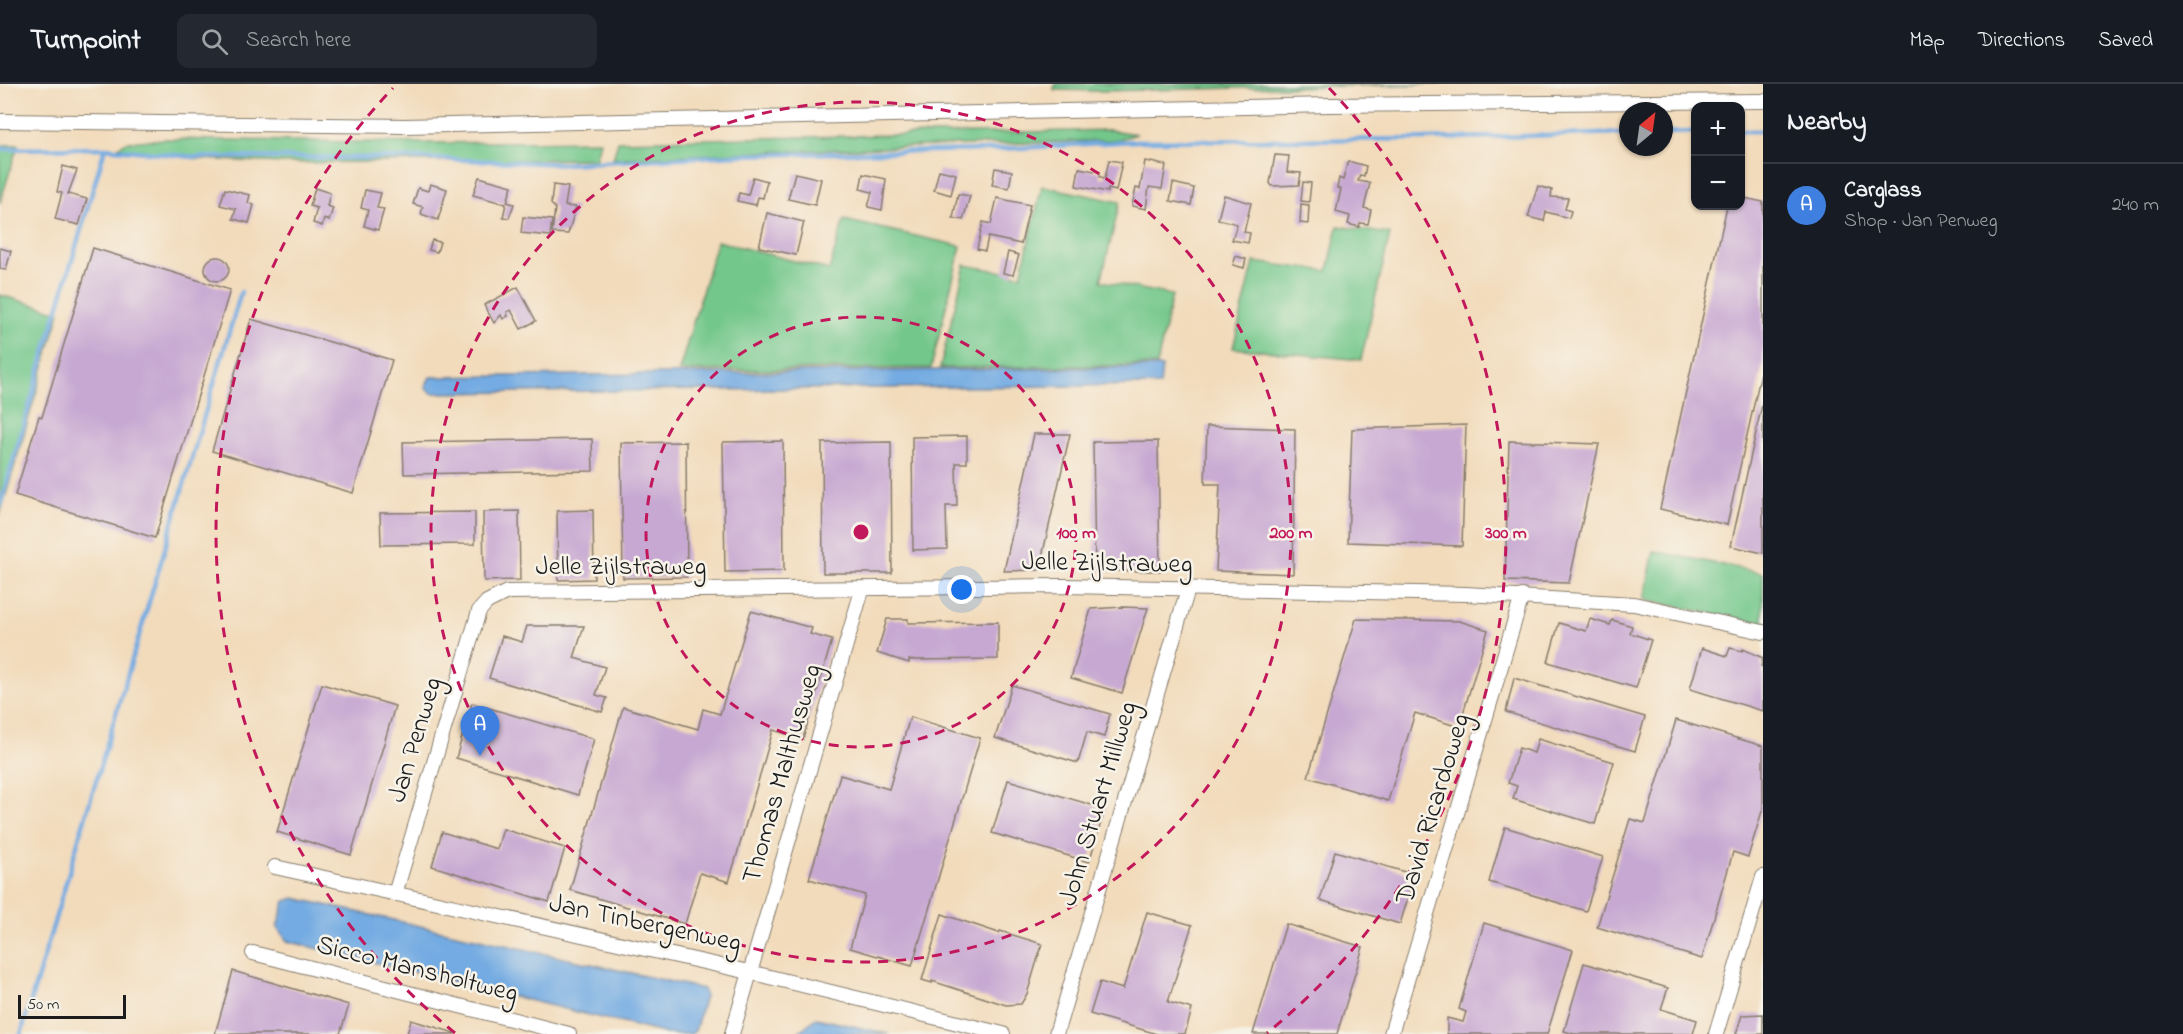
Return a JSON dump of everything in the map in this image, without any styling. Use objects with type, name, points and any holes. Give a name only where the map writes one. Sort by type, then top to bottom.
[{"type":"street","points":[[0,121],[405,126],[1354,104],[1763,101]]},
{"type":"street","name":"Jelle Zijlstraweg","points":[[487,602],[507,591],[862,590],[1064,586],[1522,596],[1634,604],[1763,632]]},
{"type":"street","name":"John Stuart Millweg","points":[[1056,1034],[1188,589]]},
{"type":"street","name":"Thomas Malthusweg","points":[[732,1034],[862,590]]},
{"type":"street","name":"David Ricardoweg","points":[[1391,1034],[1522,596]]},
{"type":"street","name":"Jan Penweg","points":[[395,894],[479,611],[487,602]]},
{"type":"street","name":"Jan Tinbergenweg","points":[[275,867],[749,972],[1003,1034]]},
{"type":"street","points":[[1716,1034],[1763,877]]},
{"type":"street","name":"Sicco Mansholtweg","points":[[253,953],[569,1034]]},
{"type":"green space","points":[[1055,84],[1441,84],[1097,91],[1054,90]]},
{"type":"green space","points":[[1110,130],[1137,134],[1116,140],[613,159],[618,141]]},
{"type":"green space","points":[[165,139],[426,143],[600,141],[596,159],[282,163],[198,159],[117,148],[126,142]]},
{"type":"green space","points":[[0,145],[18,145],[0,203]]},
{"type":"green space","points":[[1042,186],[1120,202],[1101,281],[1172,295],[1157,365],[940,368],[965,265],[1021,275]]},
{"type":"green space","points":[[844,220],[961,246],[931,368],[679,371],[717,241],[829,270]]},
{"type":"green space","points":[[1338,226],[1390,234],[1361,360],[1233,348],[1254,262],[1328,271]]},
{"type":"green space","points":[[0,295],[60,312],[0,515]]},
{"type":"green space","points":[[1654,551],[1763,573],[1763,624],[1644,600]]},
{"type":"water","points":[[1162,367],[1160,385],[432,393],[425,387],[430,377]]},
{"type":"water","points":[[294,898],[703,989],[705,996],[695,1031],[691,1034],[667,1034],[287,941],[277,927],[285,901]]},
{"type":"water","points":[[816,1018],[889,1034],[796,1034]]},
{"type":"building","points":[[1275,155],[1289,156],[1287,172],[1301,173],[1299,185],[1272,186],[1270,183]]},
{"type":"building","points":[[1109,160],[1122,162],[1116,191],[1108,189],[1108,192],[1076,186],[1079,168],[1100,172],[1100,177],[1105,178]]},
{"type":"building","points":[[1145,161],[1166,165],[1162,189],[1149,187],[1146,209],[1132,206],[1136,188],[1140,189]]},
{"type":"building","points":[[1348,161],[1366,166],[1364,176],[1360,175],[1358,181],[1370,183],[1364,208],[1371,210],[1368,224],[1360,223],[1359,227],[1348,224],[1350,216],[1336,212],[1341,189],[1337,188],[1339,178],[1343,180]]},
{"type":"building","points":[[63,166],[77,170],[68,194],[87,199],[79,225],[55,219],[62,193],[57,192]]},
{"type":"building","points":[[995,168],[1012,171],[1009,188],[992,185]]},
{"type":"building","points":[[939,170],[956,174],[951,195],[934,190]]},
{"type":"building","points":[[795,173],[821,179],[815,205],[788,199]]},
{"type":"building","points":[[863,174],[886,179],[882,210],[868,207],[872,192],[860,189]]},
{"type":"building","points":[[479,177],[512,186],[507,202],[514,204],[509,218],[503,217],[506,204],[473,195]]},
{"type":"building","points":[[753,177],[767,181],[763,198],[758,197],[756,205],[737,201],[739,193],[748,195]]},
{"type":"building","points":[[1303,182],[1311,183],[1309,202],[1301,201]]},
{"type":"building","points":[[1173,183],[1194,188],[1191,205],[1170,201]]},
{"type":"building","points":[[430,184],[447,189],[438,220],[421,214],[423,207],[413,204],[418,188],[428,191]]},
{"type":"building","points":[[553,185],[568,187],[565,206],[576,207],[568,234],[552,233],[555,208],[551,204]]},
{"type":"building","points":[[1538,186],[1552,190],[1551,197],[1568,198],[1565,209],[1571,211],[1569,218],[1546,212],[1544,221],[1528,217]]},
{"type":"building","points":[[315,188],[330,193],[327,206],[333,208],[329,221],[324,219],[322,226],[313,223],[317,208],[310,206]]},
{"type":"building","points":[[225,189],[250,195],[248,203],[254,205],[249,223],[233,219],[236,209],[220,205]]},
{"type":"building","points":[[365,190],[381,193],[377,208],[384,209],[378,230],[364,226],[368,210],[361,208]]},
{"type":"building","points":[[958,194],[970,196],[963,220],[953,218]]},
{"type":"building","points":[[1224,195],[1251,203],[1244,232],[1250,233],[1248,243],[1232,240],[1237,224],[1218,219]]},
{"type":"building","points":[[997,198],[1030,205],[1021,244],[988,237],[985,251],[977,249],[983,222],[991,224]]},
{"type":"building","points":[[1745,198],[1763,202],[1763,364],[1727,525],[1660,509],[1726,210],[1745,210]]},
{"type":"building","points":[[1301,204],[1309,205],[1308,224],[1300,223]]},
{"type":"building","points":[[767,213],[804,222],[796,255],[759,247]]},
{"type":"building","points":[[523,217],[552,220],[550,236],[521,233]]},
{"type":"building","points":[[432,240],[440,242],[437,252],[429,250]]},
{"type":"building","points":[[0,248],[11,251],[6,270],[0,269]]},
{"type":"building","points":[[93,248],[230,290],[155,538],[15,495],[39,416],[42,417]]},
{"type":"building","points":[[1008,252],[1019,255],[1013,275],[1003,273]]},
{"type":"building","points":[[1236,256],[1246,259],[1244,268],[1233,265]]},
{"type":"building","points":[[217,257],[226,260],[229,269],[226,278],[217,281],[208,278],[205,269],[208,260]]},
{"type":"building","points":[[518,287],[536,321],[521,329],[511,310],[507,312],[508,316],[503,319],[501,315],[494,323],[484,305]]},
{"type":"building","points":[[251,319],[392,360],[353,493],[212,451]]},
{"type":"building","points":[[1763,400],[1763,553],[1731,546]]},
{"type":"building","points":[[1466,425],[1462,546],[1348,542],[1352,429]]},
{"type":"building","points":[[1207,426],[1295,429],[1293,574],[1216,571],[1220,484],[1205,484]]},
{"type":"building","points":[[1034,434],[1070,434],[1039,570],[1004,571]]},
{"type":"building","points":[[967,436],[967,463],[956,463],[957,506],[946,506],[947,549],[913,550],[912,437]]},
{"type":"building","points":[[592,439],[593,471],[404,474],[403,442]]},
{"type":"building","points":[[783,441],[784,571],[725,572],[723,442]]},
{"type":"building","points":[[1158,441],[1160,571],[1095,571],[1093,442]]},
{"type":"building","points":[[1509,441],[1599,444],[1569,583],[1505,581]]},
{"type":"building","points":[[686,442],[687,577],[623,578],[621,443]]},
{"type":"building","points":[[891,442],[892,573],[823,573],[822,443]]},
{"type":"building","points":[[593,510],[594,579],[558,580],[557,511]]},
{"type":"building","points":[[519,511],[520,580],[484,581],[483,512]]},
{"type":"building","points":[[475,512],[475,544],[381,545],[380,513]]},
{"type":"building","points":[[1148,608],[1122,693],[1071,678],[1091,609]]},
{"type":"building","points":[[751,611],[812,628],[810,634],[832,640],[803,739],[773,730],[729,882],[700,873],[685,924],[570,890],[623,707],[698,729],[703,709],[720,714]]},
{"type":"building","points":[[887,619],[908,619],[908,623],[998,622],[998,659],[909,660],[909,663],[877,653]]},
{"type":"building","points":[[1356,619],[1459,621],[1488,630],[1459,727],[1415,713],[1388,801],[1308,777]]},
{"type":"building","points":[[1590,619],[1610,625],[1612,620],[1632,626],[1630,633],[1651,640],[1636,688],[1548,662],[1559,623],[1586,631]]},
{"type":"building","points":[[527,626],[584,626],[574,658],[605,667],[596,695],[607,698],[602,712],[489,678],[502,636],[522,642]]},
{"type":"building","points":[[1702,648],[1727,656],[1730,648],[1742,651],[1743,649],[1763,658],[1761,666],[1763,667],[1763,711],[1690,689]]},
{"type":"building","points":[[1514,678],[1645,717],[1635,751],[1506,712]]},
{"type":"building","points":[[322,684],[395,706],[351,855],[277,832]]},
{"type":"building","points":[[1012,685],[1110,714],[1104,737],[1087,732],[1078,763],[995,738]]},
{"type":"building","points":[[472,703],[594,739],[578,795],[456,758]]},
{"type":"building","points":[[910,717],[980,738],[912,966],[850,948],[865,895],[809,879],[840,775],[889,789]]},
{"type":"building","points":[[1676,720],[1763,746],[1763,808],[1748,857],[1733,852],[1702,959],[1597,927],[1630,819],[1645,823]]},
{"type":"building","points":[[1538,739],[1614,762],[1595,824],[1513,799],[1517,786],[1508,783],[1519,748],[1534,753]]},
{"type":"building","points":[[1008,780],[1105,809],[1089,862],[992,833]]},
{"type":"building","points":[[1505,827],[1603,857],[1586,911],[1489,882]]},
{"type":"building","points":[[503,829],[565,848],[549,902],[432,866],[442,832],[497,849]]},
{"type":"building","points":[[1335,851],[1415,875],[1400,924],[1320,900]]},
{"type":"building","points":[[1147,912],[1192,925],[1168,1002],[1192,1009],[1185,1034],[1157,1034],[1090,1014],[1100,982],[1123,989]]},
{"type":"building","points":[[942,914],[999,933],[1000,931],[1042,944],[1027,994],[1021,1004],[1006,1005],[932,981],[932,983],[922,980]]},
{"type":"building","points":[[1484,923],[1573,950],[1547,1034],[1447,1034],[1447,1018],[1463,1022],[1466,1012],[1459,1009]]},
{"type":"building","points":[[1286,924],[1363,947],[1337,1034],[1253,1034]]},
{"type":"building","points":[[1584,963],[1668,988],[1661,1009],[1697,1020],[1693,1034],[1574,1034],[1564,1031]]},
{"type":"building","points":[[233,971],[349,1005],[340,1034],[215,1034]]},
{"type":"building","points":[[1763,1014],[1763,1034],[1736,1034],[1742,1015]]},
{"type":"building","points":[[411,1020],[455,1033],[455,1034],[407,1034]]},
{"type":"waterway","points":[[1745,131],[1763,131]]},
{"type":"waterway","points":[[1673,133],[1691,132]]},
{"type":"waterway","points":[[0,149],[105,148],[194,157],[417,158],[564,164],[739,155],[985,150],[1137,141],[1424,139],[1619,133]]},
{"type":"waterway","points":[[0,506],[105,148]]},
{"type":"waterway","points":[[21,1034],[241,292]]},
{"type":"place","name":"Carglass","points":[[480,756]]}]
